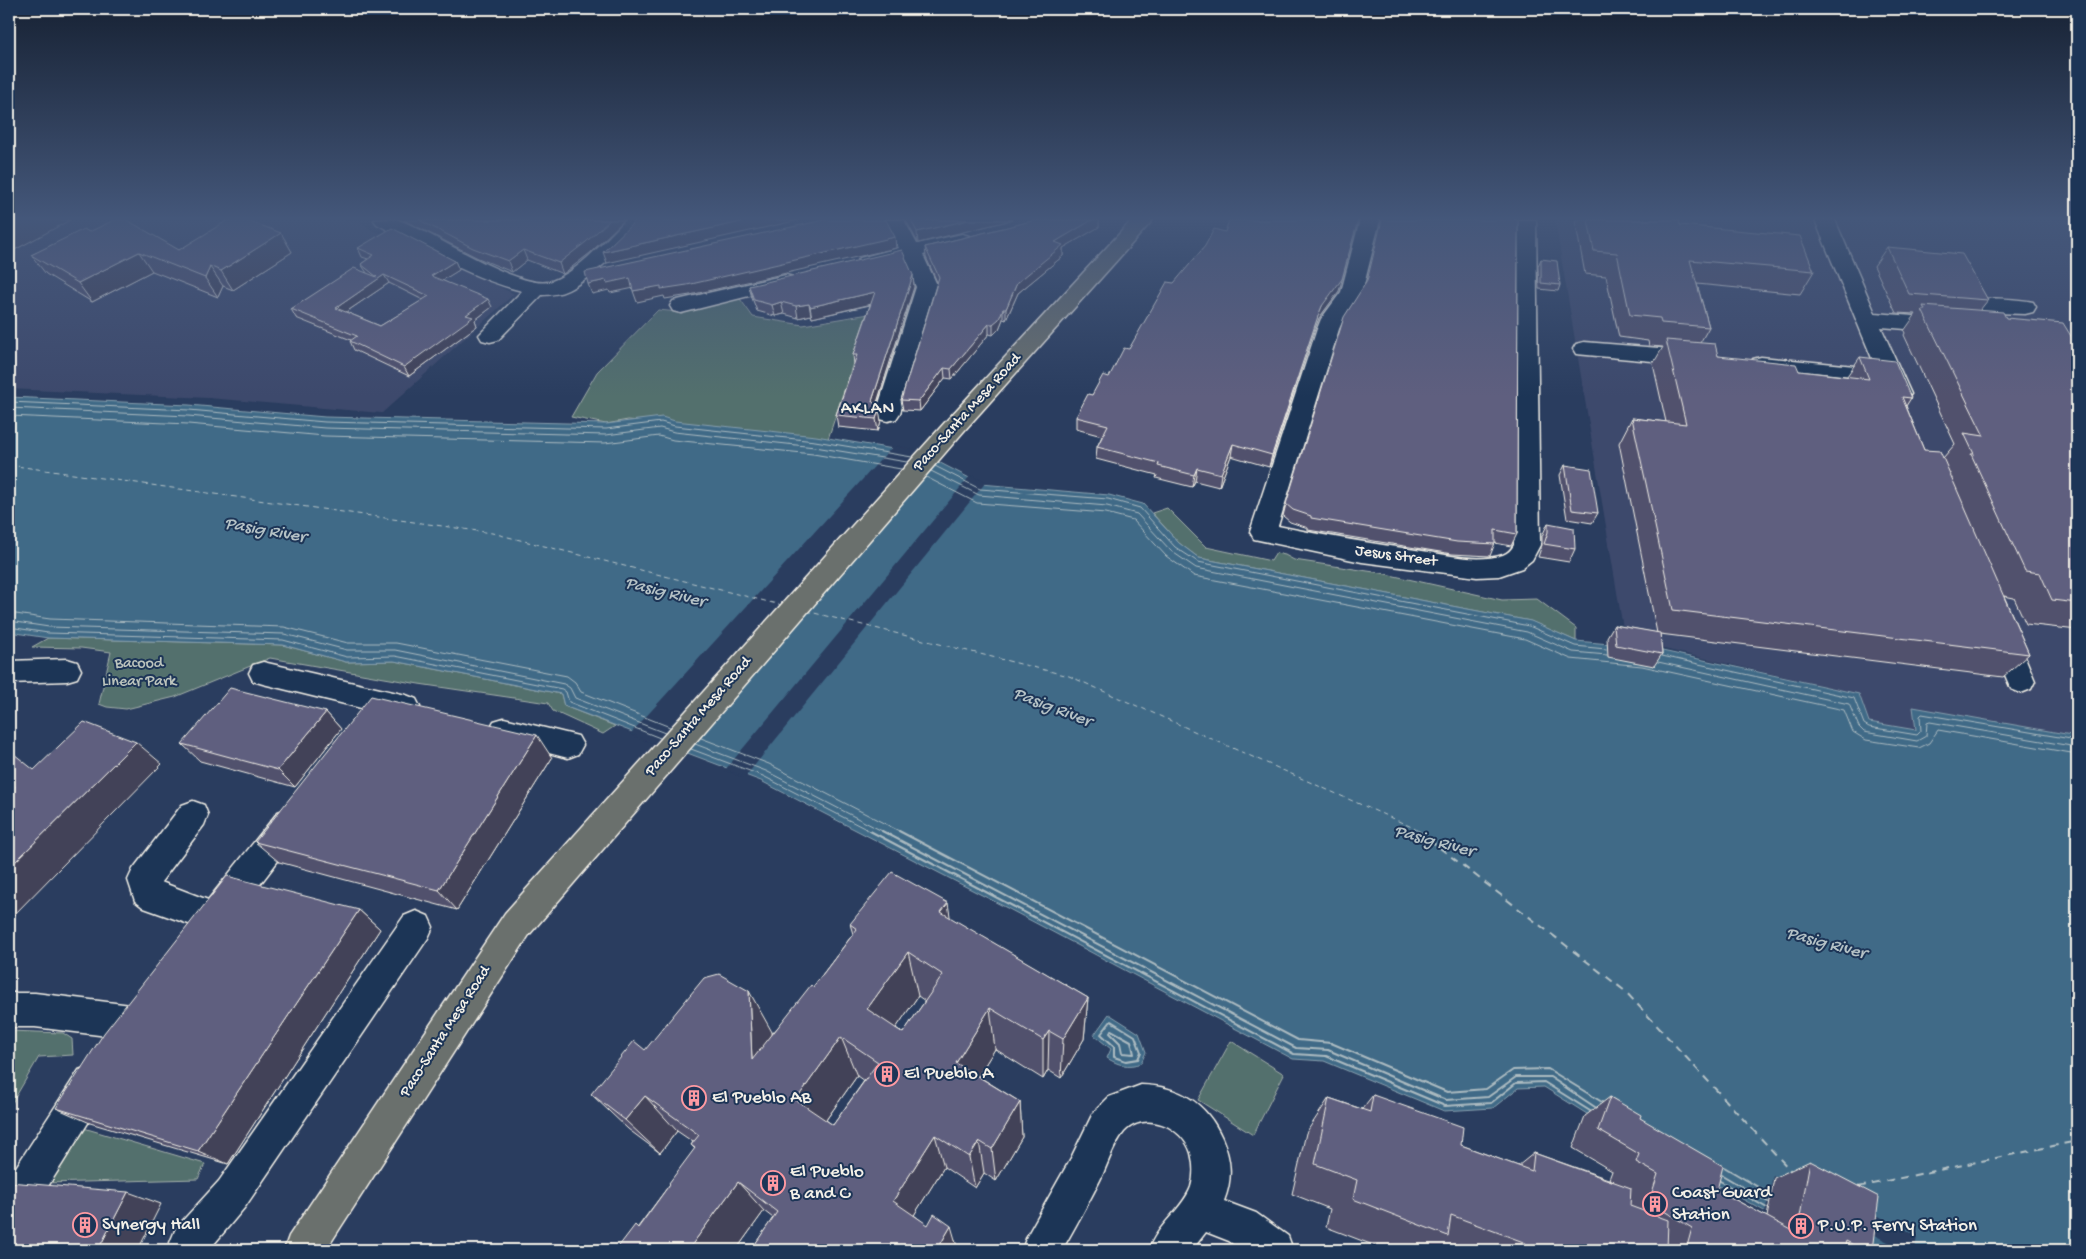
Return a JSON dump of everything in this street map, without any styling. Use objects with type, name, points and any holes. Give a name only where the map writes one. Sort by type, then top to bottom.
[{"type":"main road","name":"Paco-Santa Mesa Road","points":[[303,1250],[517,924],[956,425],[1089,279]]},
{"type":"street","points":[[507,279],[535,290],[553,288],[571,279]]},
{"type":"street","points":[[680,306],[794,279]]},
{"type":"street","points":[[888,413],[927,287],[923,279]]},
{"type":"street","name":"Jesus Street","points":[[1355,279],[1351,293],[1328,328],[1263,532],[1332,547],[1400,558],[1477,567],[1496,566],[1511,562],[1522,556],[1527,545],[1526,279]]},
{"type":"street","points":[[1850,279],[1907,412]]},
{"type":"street","points":[[490,335],[535,290]]},
{"type":"street","points":[[1867,319],[1982,328],[1989,326],[1984,308],[1986,306],[2025,307]]},
{"type":"street","points":[[1584,349],[1892,376]]},
{"type":"street","points":[[1991,609],[2021,681]]},
{"type":"street","points":[[9,672],[67,670]]},
{"type":"street","points":[[263,673],[374,713],[429,712]]},
{"type":"street","points":[[476,723],[568,745]]},
{"type":"street","points":[[193,815],[144,880],[146,890],[205,928],[304,802]]},
{"type":"street","points":[[186,1250],[190,1242],[232,1194],[416,927]]},
{"type":"street","points":[[9,1010],[139,1012],[9,1212]]},
{"type":"street","points":[[1041,1250],[1091,1159],[1097,1140],[1108,1123],[1122,1110],[1138,1104],[1156,1103],[1174,1108],[1190,1119],[1202,1134],[1210,1152],[1212,1171],[1209,1191],[1199,1210],[1168,1250]]},
{"type":"street","points":[[1199,1210],[1242,1227],[1274,1250]]},
{"type":"shaded area","points":[[9,279],[483,279],[514,294],[382,413],[209,398],[9,389]]},
{"type":"shaded area","points":[[1565,279],[2077,279],[2077,736],[1913,707],[1917,730],[1869,722],[1859,694],[1625,640]]},
{"type":"green space","points":[[738,296],[753,317],[803,325],[869,314],[828,439],[628,420],[606,424],[571,417],[597,372],[658,310],[678,312]]},
{"type":"green space","points":[[1167,508],[1206,547],[1271,561],[1276,553],[1294,560],[1381,573],[1502,600],[1537,599],[1576,628],[1576,641],[1530,621],[1199,558],[1179,543],[1152,513]]},
{"type":"green space","name":"Bacood Linear Park","points":[[48,638],[283,645],[346,662],[394,661],[561,694],[564,706],[615,726],[603,734],[553,711],[548,703],[419,684],[270,658],[175,697],[126,709],[107,707],[99,704],[111,652],[81,648],[32,647]]},
{"type":"green space","points":[[9,1031],[63,1033],[72,1039],[73,1055],[39,1057],[9,1108]]},
{"type":"green space","points":[[1231,1041],[1284,1074],[1253,1135],[1198,1100]]},
{"type":"green space","points":[[77,1126],[205,1164],[198,1179],[46,1183]]},
{"type":"water","name":"Pasig River","points":[[9,397],[189,405],[325,417],[606,424],[662,417],[675,421],[816,436],[923,454],[981,484],[1109,495],[1143,504],[1179,543],[1199,558],[1531,621],[1576,641],[1644,647],[1859,694],[1869,722],[1916,730],[1913,707],[2077,736],[2077,1250],[1836,1250],[1595,1119],[1544,1087],[1518,1088],[1493,1108],[1444,1111],[1324,1061],[1293,1059],[761,781],[564,706],[561,694],[394,661],[346,662],[283,645],[48,638],[9,632]]},
{"type":"water","points":[[1109,1014],[1139,1033],[1146,1052],[1141,1063],[1123,1065],[1107,1058],[1111,1049],[1094,1035]]},
{"type":"pier","points":[[893,446],[924,451],[940,460],[684,755],[630,734]]},
{"type":"pier","points":[[970,476],[986,482],[745,777],[725,770]]},
{"type":"pier","points":[[1773,1175],[1837,1208],[1840,1196],[1917,1236],[1915,1250],[1904,1250],[1864,1230],[1836,1250],[1765,1213]]},
{"type":"building","points":[[71,279],[86,279],[78,283]]},
{"type":"building","points":[[337,279],[379,279],[336,308],[380,326],[429,296],[392,279],[438,279],[488,299],[466,315],[473,317],[404,367],[350,341],[357,336],[291,309]]},
{"type":"building","points":[[587,279],[627,279],[607,283],[606,280],[588,284]]},
{"type":"building","points":[[630,279],[714,279],[661,289],[661,286],[633,291]]},
{"type":"building","points":[[780,279],[912,279],[872,401],[879,409],[876,419],[836,415],[857,355],[853,355],[875,292],[810,307],[809,304],[796,306],[781,302],[772,305],[754,300],[749,286]]},
{"type":"building","points":[[938,279],[1022,279],[1017,283],[1006,309],[1003,309],[999,319],[993,324],[989,324],[951,369],[944,368],[919,401],[901,400]]},
{"type":"building","points":[[1178,279],[1342,279],[1322,306],[1318,316],[1272,455],[1233,444],[1221,474],[1197,468],[1194,475],[1158,466],[1159,463],[1097,447],[1108,425],[1076,417],[1088,394],[1092,395],[1103,375],[1109,377],[1124,348],[1129,349],[1167,282],[1174,283]]},
{"type":"building","points":[[1368,279],[1518,279],[1517,534],[1495,530],[1495,544],[1457,542],[1311,518],[1311,516],[1293,510],[1286,504],[1344,317]]},
{"type":"building","points":[[1541,279],[1559,279],[1560,285],[1541,283]]},
{"type":"building","points":[[1622,279],[1695,279],[1709,327],[1661,323],[1660,318],[1630,315]]},
{"type":"building","points":[[1902,279],[1976,279],[1988,300],[1909,294]]},
{"type":"building","points":[[1923,306],[2003,312],[2006,318],[2063,323],[2077,346],[2077,603],[2052,600],[2040,573],[2025,571],[1971,454],[1974,454],[1964,433],[1984,436],[1922,310],[1925,310]]},
{"type":"building","points":[[1666,340],[1715,344],[1718,356],[1796,364],[1799,371],[1869,379],[1860,357],[1895,361],[1911,398],[1902,397],[1924,450],[1940,451],[2029,654],[1673,610],[1632,418],[1686,424]]},
{"type":"building","points":[[1565,465],[1591,469],[1598,513],[1572,510]]},
{"type":"building","points":[[1548,523],[1574,528],[1575,549],[1544,544],[1548,532]]},
{"type":"building","points":[[1614,625],[1660,633],[1662,654],[1616,645]]},
{"type":"building","points":[[230,688],[326,712],[278,770],[182,744]]},
{"type":"building","points":[[371,696],[537,735],[439,890],[255,842]]},
{"type":"building","points":[[84,722],[136,742],[9,868],[9,793],[15,787],[9,779],[9,750],[34,770]]},
{"type":"building","points":[[892,872],[948,903],[941,912],[1088,998],[1063,1039],[1049,1031],[1043,1040],[990,1008],[956,1063],[1020,1102],[992,1149],[979,1141],[969,1157],[935,1135],[893,1201],[928,1225],[934,1214],[951,1226],[937,1250],[751,1250],[777,1212],[738,1182],[688,1250],[616,1250],[635,1225],[638,1228],[670,1184],[695,1148],[691,1145],[699,1135],[645,1096],[625,1120],[591,1094],[634,1041],[645,1050],[704,978],[719,974],[749,991],[752,1060],[811,985],[813,987],[857,929],[850,924]],"holes":[[[908,952],[943,975],[903,1033],[867,1009]],[[841,1037],[878,1062],[833,1125],[796,1100]]]},
{"type":"building","points":[[227,876],[359,910],[198,1151],[56,1108],[104,1033]]},
{"type":"building","points":[[1373,1095],[1463,1127],[1461,1145],[1532,1171],[1534,1153],[1631,1188],[1630,1206],[1668,1220],[1667,1250],[1525,1250],[1526,1243],[1451,1215],[1448,1236],[1353,1199],[1357,1180],[1315,1164],[1329,1098],[1370,1112]]},
{"type":"building","points":[[1610,1097],[1641,1115],[1640,1118],[1723,1166],[1717,1190],[1797,1233],[1810,1161],[1879,1197],[1872,1250],[1863,1250],[1846,1241],[1844,1250],[1686,1250],[1692,1228],[1649,1202],[1658,1174],[1636,1162],[1639,1154],[1598,1130]]},
{"type":"building","name":"Synergy Hall","points":[[9,1182],[128,1192],[98,1250],[9,1250]]},
{"type":"ferry route","points":[[9,465],[492,533],[781,605]]},
{"type":"ferry route","points":[[806,611],[1069,676],[1414,828],[1419,832]]},
{"type":"ferry route","points":[[1418,831],[1625,991],[1791,1171]]},
{"type":"ferry route","points":[[1858,1187],[2077,1141]]},
{"type":"place","name":"El Pueblo A","points":[[887,1074]]},
{"type":"place","name":"El Pueblo AB","points":[[694,1098]]},
{"type":"place","name":"El Pueblo B and C","points":[[773,1183]]},
{"type":"place","name":"Coast Guard Station","points":[[1655,1204]]},
{"type":"place","name":"Synergy Hall","points":[[85,1225]]},
{"type":"place","name":"P.U.P. Ferry Station","points":[[1801,1226]]},
{"type":"district","name":"AKLAN","points":[[868,409]]}]
